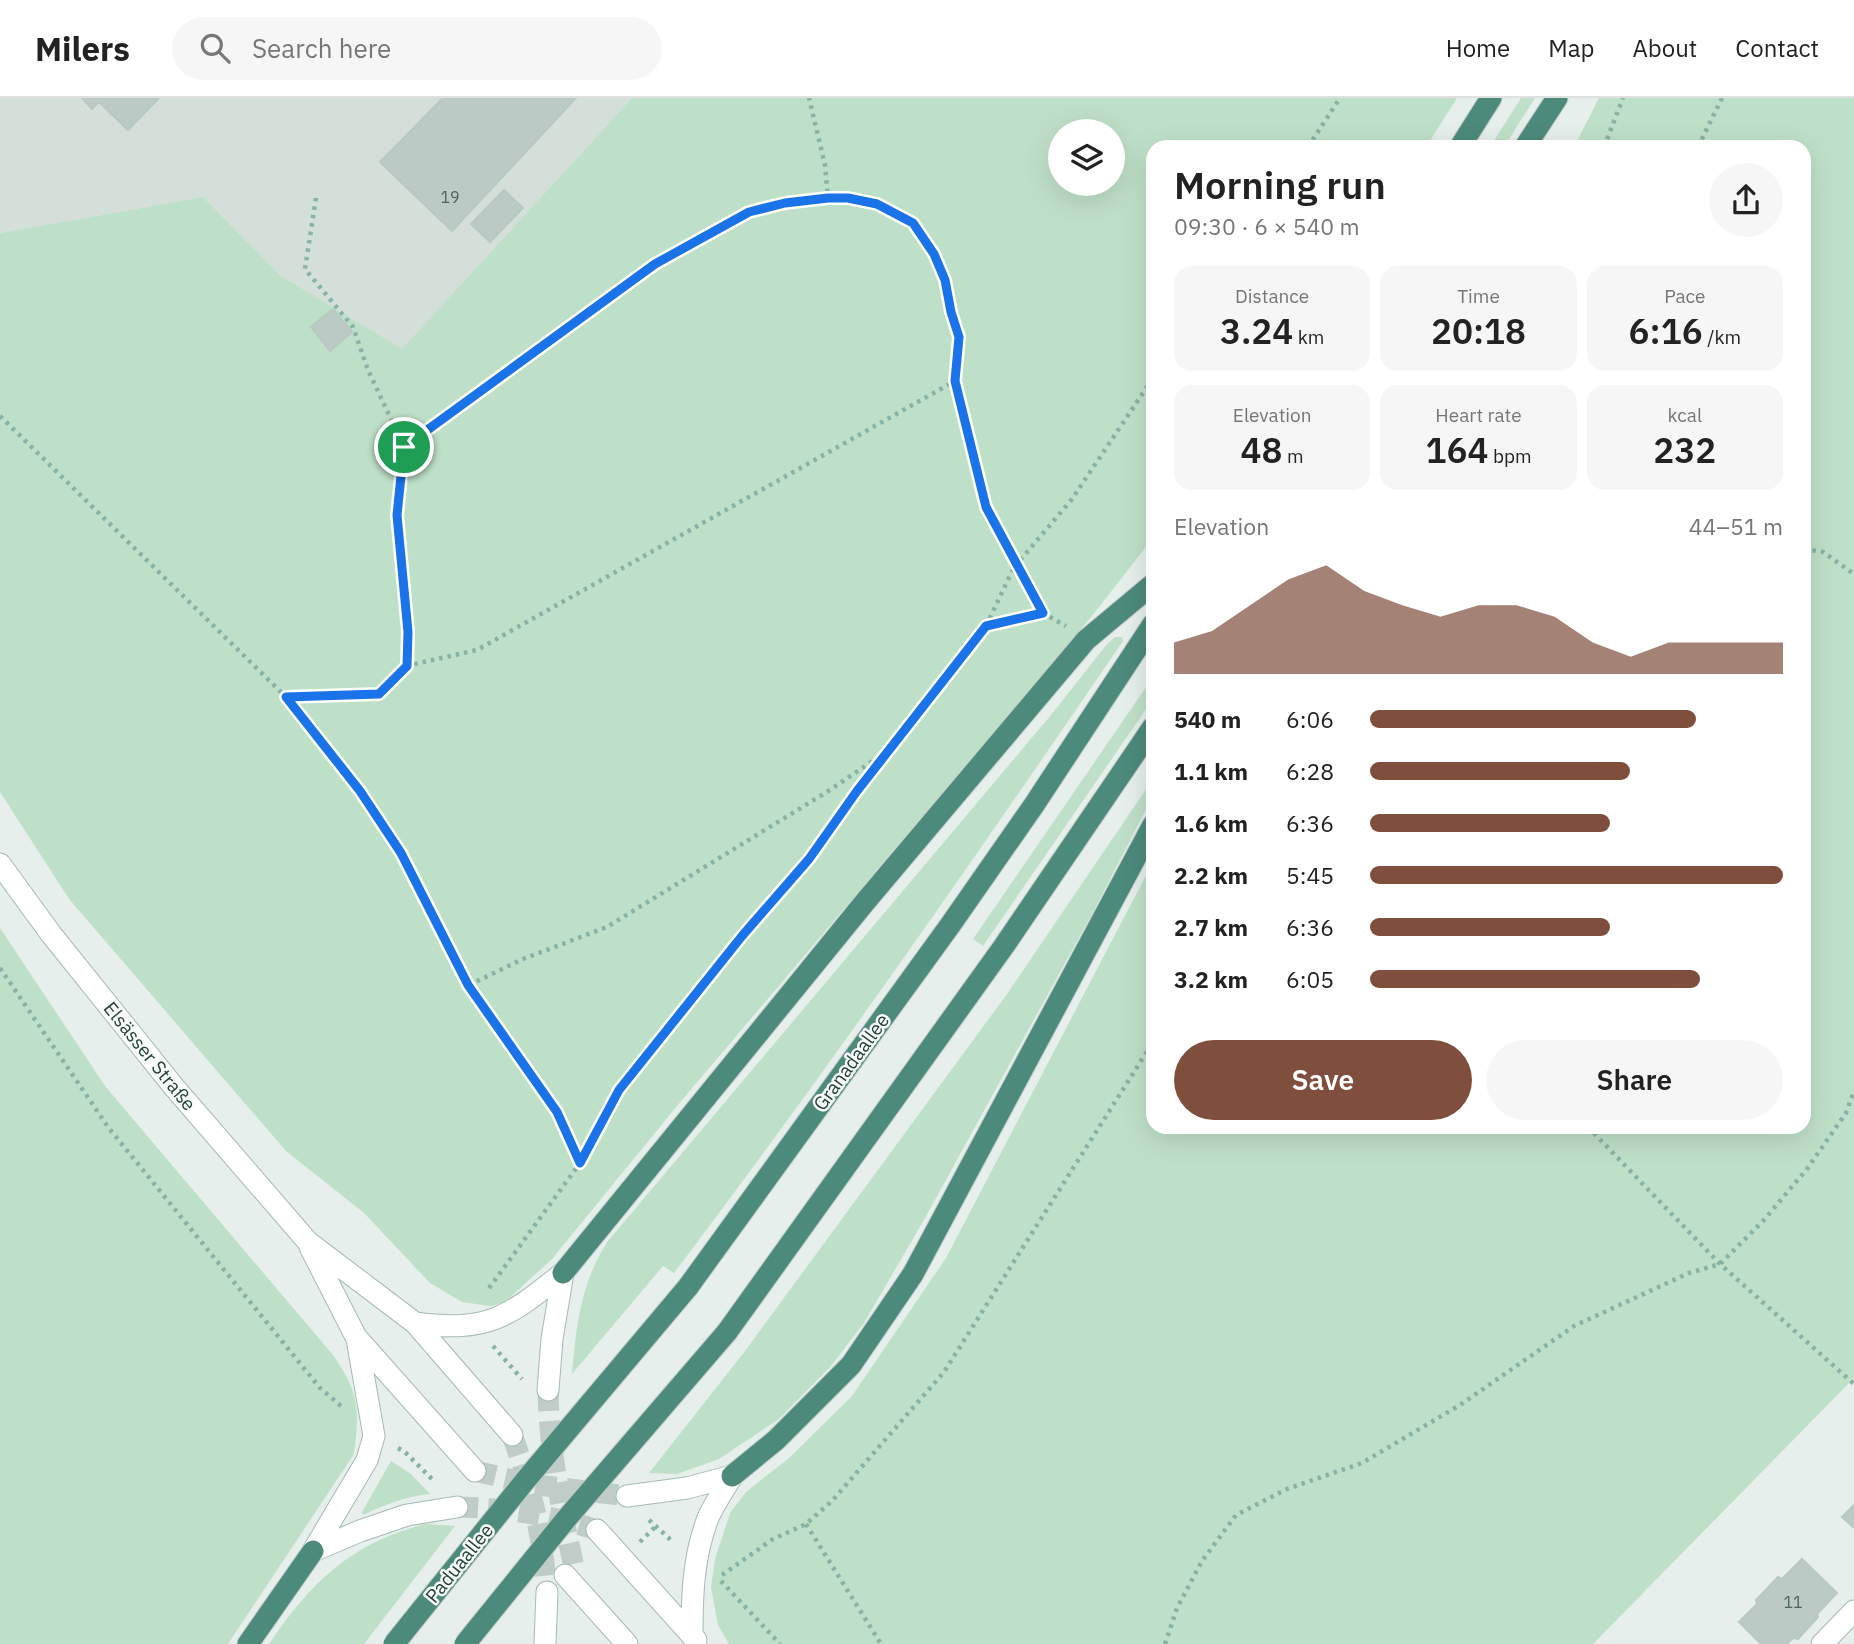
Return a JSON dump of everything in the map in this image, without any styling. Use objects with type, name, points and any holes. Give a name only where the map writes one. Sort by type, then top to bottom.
[{"type":"highway","points":[[1464,140],[1491,98]]},
{"type":"highway","points":[[1530,140],[1557,98]]},
{"type":"highway","points":[[563,1273],[865,902],[1086,640],[1146,590]]},
{"type":"highway","name":"Granadaallee","points":[[524,1482],[688,1287],[951,924],[1034,805],[1146,635]]},
{"type":"highway","points":[[465,1644],[567,1518],[727,1332],[1004,946],[1146,737]]},
{"type":"highway","points":[[732,1476],[776,1440],[851,1365],[913,1274],[1146,838]]},
{"type":"highway","name":"Paduaallee","points":[[394,1644],[524,1482]]},
{"type":"highway","points":[[248,1644],[313,1551]]},
{"type":"main road","name":"Elsässer Straße","points":[[0,864],[51,934],[174,1087],[308,1242],[415,1323],[512,1435]]},
{"type":"main road","name":"Elsässer Straße","points":[[308,1242],[356,1337],[475,1471]]},
{"type":"main road","points":[[415,1323],[448,1328],[475,1326],[518,1310],[563,1273]]},
{"type":"main road","points":[[540,1389],[563,1273]]},
{"type":"main road","points":[[313,1551],[367,1460],[374,1436],[356,1337]]},
{"type":"main road","points":[[627,1496],[687,1488],[732,1476]]},
{"type":"main road","points":[[696,1640],[691,1591],[696,1562],[708,1518],[732,1476]]},
{"type":"main road","points":[[313,1551],[407,1514],[457,1507]]},
{"type":"main road","points":[[597,1530],[696,1640]]},
{"type":"main road","points":[[570,1571],[583,1594],[627,1644]]},
{"type":"main road","points":[[545,1644],[547,1592]]},
{"type":"main road","points":[[1822,1644],[1854,1611]]},
{"type":"path","points":[[809,98],[825,165],[828,198]]},
{"type":"path","points":[[1313,140],[1340,98]]},
{"type":"path","points":[[1607,140],[1623,98]]},
{"type":"path","points":[[1701,140],[1722,98]]},
{"type":"path","points":[[316,198],[305,269],[353,327],[368,370],[404,447],[397,515],[408,632],[407,666]]},
{"type":"path","points":[[404,447],[655,264],[749,212],[785,203],[828,198],[848,198],[877,204],[913,223],[934,254],[945,280],[959,337],[955,381],[986,507],[1043,613],[1069,628]]},
{"type":"path","points":[[286,697],[379,694],[407,666],[477,650],[955,381]]},
{"type":"path","points":[[540,1389],[475,1326],[483,1297],[580,1163],[619,1090],[742,936],[809,859],[857,791],[986,626],[1016,563],[1072,499],[1146,388]]},
{"type":"path","points":[[0,416],[286,697],[360,791],[401,853],[468,985],[557,1112],[580,1163]]},
{"type":"path","points":[[1811,550],[1823,552],[1854,574]]},
{"type":"path","points":[[986,626],[1043,613]]},
{"type":"path","points":[[468,985],[607,927],[830,790],[894,746]]},
{"type":"path","points":[[0,968],[108,1127],[320,1388],[374,1436],[405,1452],[457,1507]]},
{"type":"path","points":[[780,1644],[718,1578],[773,1539],[806,1524],[832,1501],[944,1372],[1146,1053]]},
{"type":"path","points":[[1165,1644],[1177,1608],[1202,1560],[1236,1515],[1287,1489],[1362,1462],[1460,1405],[1574,1326],[1689,1273],[1720,1264],[1763,1221],[1807,1169],[1846,1113],[1854,1091]]},
{"type":"path","points":[[1595,1134],[1720,1264],[1854,1384]]},
{"type":"path","points":[[806,1524],[881,1644]]},
{"type":"shaded area","points":[[0,98],[632,98],[402,350],[281,276],[203,197],[0,233]]},
{"type":"green space","points":[[632,98],[1457,98],[1430,140],[1146,140],[1146,547],[1092,616],[677,1106],[552,1259],[504,1303],[490,1306],[462,1302],[430,1283],[364,1213],[286,1151],[69,899],[0,792],[0,233],[203,197],[281,276],[402,349]]},
{"type":"green space","points":[[1521,98],[1535,98],[1508,140],[1494,140]]},
{"type":"green space","points":[[1599,98],[1854,98],[1854,1378],[1593,1644],[729,1644],[718,1625],[711,1587],[715,1559],[730,1513],[746,1492],[789,1458],[852,1396],[946,1258],[1146,875],[1146,1134],[1811,1134],[1811,140],[1578,140]]},
{"type":"green space","points":[[1115,637],[1122,637],[1123,641],[902,960],[732,1195],[674,1273],[663,1266],[572,1374],[581,1305],[592,1272],[608,1241]]},
{"type":"green space","points":[[1146,687],[1146,709],[983,946],[973,939]]},
{"type":"green space","points":[[1146,789],[1146,810],[1092,914],[925,1218],[864,1323],[831,1366],[779,1419],[719,1459],[677,1474],[649,1473],[745,1351],[1007,994]]},
{"type":"green space","points":[[0,928],[105,1086],[333,1355],[353,1391],[357,1413],[354,1454],[228,1644],[0,1644]]},
{"type":"green space","points":[[391,1461],[411,1474],[430,1494],[387,1504],[363,1515],[362,1512]]},
{"type":"green space","points":[[425,1524],[455,1526],[364,1644],[269,1644],[301,1601],[335,1568],[375,1542]]},
{"type":"building","points":[[82,98],[159,98],[128,130],[99,102],[92,109]]},
{"type":"building","points":[[443,98],[576,98],[452,231],[380,162]]},
{"type":"building","points":[[504,190],[523,208],[490,242],[471,224]]},
{"type":"building","points":[[333,309],[352,332],[330,351],[311,327]]},
{"type":"building","points":[[1854,1505],[1854,1528],[1842,1517]]},
{"type":"building","points":[[1802,1559],[1837,1593],[1798,1639],[1793,1638],[1787,1644],[1761,1644],[1739,1622],[1778,1577],[1782,1579]]},
{"type":"tunnel","points":[[548,1390],[553,1457],[574,1567]]},
{"type":"tunnel","points":[[512,1435],[535,1512],[547,1592]]},
{"type":"tunnel","points":[[475,1471],[530,1484],[627,1496]]},
{"type":"tunnel","points":[[457,1507],[528,1513],[597,1530]]},
{"type":"route","points":[[828,198],[848,198],[877,204],[913,223],[934,254],[945,280],[959,337],[955,381],[986,507],[1043,613],[1031,618],[986,626],[857,791],[809,859],[742,936],[619,1090],[580,1163],[557,1112],[468,985],[401,853],[360,791],[286,697],[379,694],[407,666],[408,632],[397,515],[404,447],[602,300],[655,264],[749,212],[785,203],[828,198]]}]
